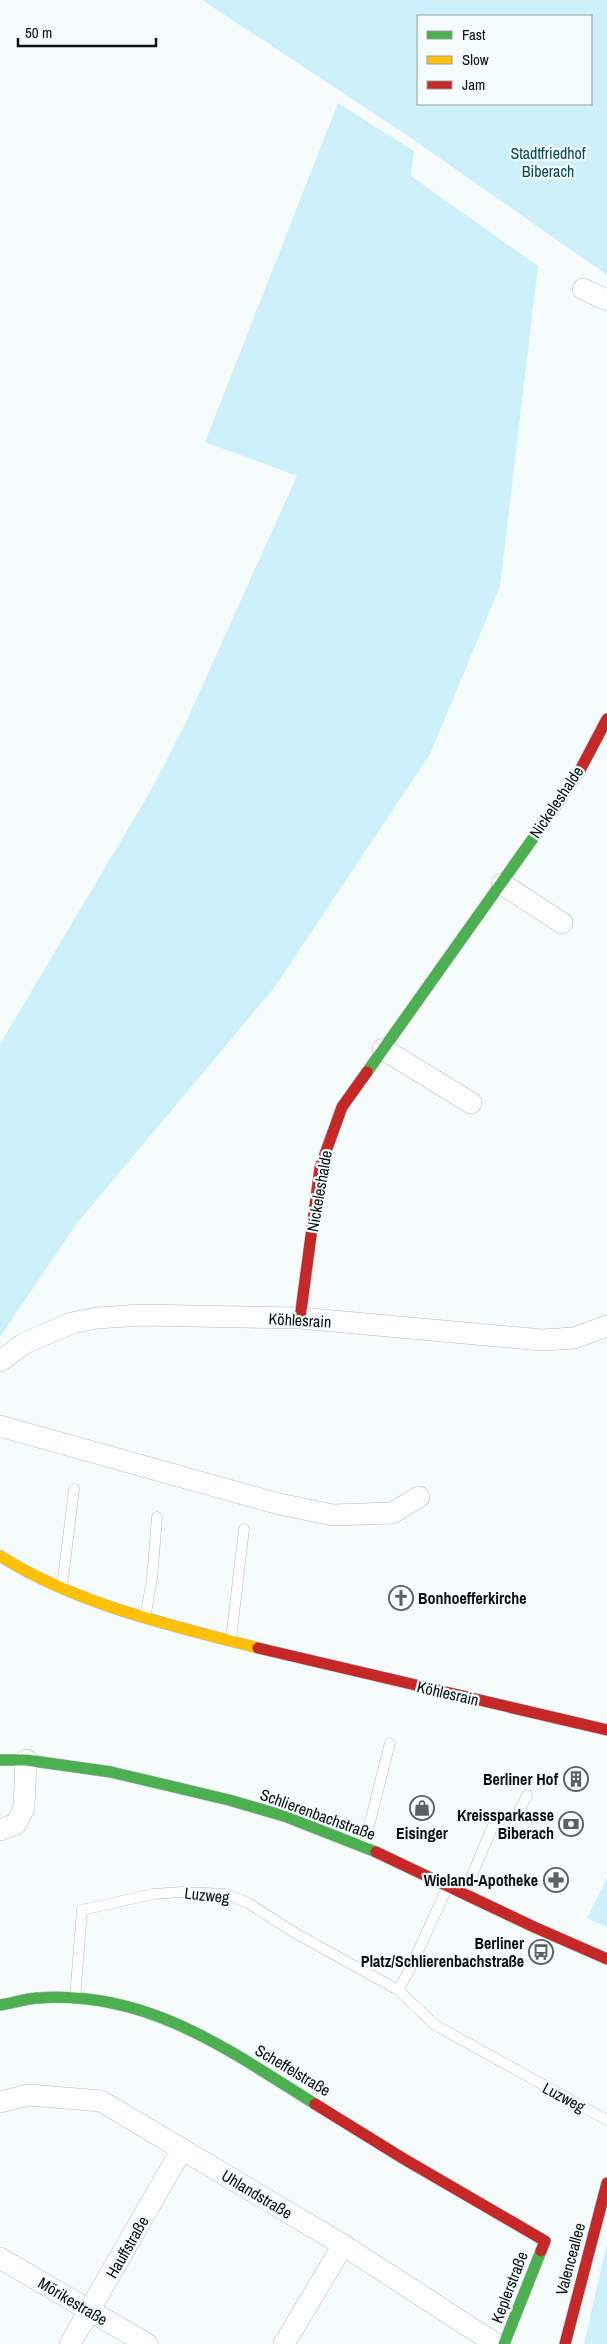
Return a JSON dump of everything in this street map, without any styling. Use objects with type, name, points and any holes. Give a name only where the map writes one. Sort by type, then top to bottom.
[{"type":"street","points":[[583,288],[607,300]]},
{"type":"street","name":"Nickeleshalde","points":[[300,1318],[320,1168],[329,1138],[342,1107],[502,884],[579,772],[607,719]]},
{"type":"street","points":[[502,884],[562,923]]},
{"type":"street","points":[[383,1049],[471,1102]]},
{"type":"street","name":"Köhlesrain","points":[[0,1361],[25,1343],[72,1323],[97,1318],[140,1315],[300,1318],[542,1340],[574,1338],[607,1326]]},
{"type":"street","points":[[0,1426],[279,1504],[333,1515],[392,1512],[419,1497]]},
{"type":"street","name":"Köhlesrain","points":[[0,1556],[30,1574],[62,1589],[145,1619],[270,1651],[607,1730]]},
{"type":"street","name":"Schlierenbachstraße","points":[[0,1760],[26,1760],[111,1772],[229,1800],[284,1816],[364,1847],[607,1959]]},
{"type":"street","points":[[0,1830],[16,1824],[24,1808],[26,1760]]},
{"type":"street","name":"Scheffelstraße","points":[[0,2004],[37,1998],[75,1998],[114,2003],[167,2018],[221,2045],[404,2159],[545,2241]]},
{"type":"street","name":"Uhlandstraße","points":[[0,2102],[28,2095],[100,2102],[343,2245],[496,2344]]},
{"type":"street","name":"Hauffstraße","points":[[70,2344],[182,2149]]},
{"type":"street","name":"Valenceallee","points":[[565,2344],[607,2183]]},
{"type":"street","name":"Keplerstraße","points":[[504,2344],[545,2241]]},
{"type":"street","points":[[284,2344],[343,2245]]},
{"type":"street","name":"Mörikestraße","points":[[0,2258],[147,2344]]},
{"type":"lane","points":[[62,1589],[74,1489]]},
{"type":"lane","points":[[145,1619],[152,1579],[157,1517]]},
{"type":"lane","points":[[231,1640],[244,1529]]},
{"type":"lane","points":[[364,1847],[390,1743]]},
{"type":"lane","points":[[464,1893],[497,1816],[513,1823],[527,1795]]},
{"type":"lane","points":[[398,1990],[410,1971],[448,1885]]},
{"type":"lane","name":"Luzweg","points":[[75,1998],[82,1910],[153,1894],[182,1892],[226,1894],[248,1903],[295,1933],[398,1990],[435,2025],[607,2120]]},
{"type":"green space","name":"Stadtfriedhof Biberach","points":[[202,0],[607,0],[607,275],[408,136]]},
{"type":"green space","points":[[338,103],[414,151],[411,176],[538,266],[500,586],[430,754],[274,988],[77,1223],[0,1337],[0,1044],[153,787],[186,722],[297,476],[205,442]]},
{"type":"green space","points":[[607,1878],[607,1927],[587,1918]]},
{"type":"green space","points":[[607,2243],[607,2344],[584,2344]]},
{"type":"traffic: fast","points":[[367,1072],[556,806]]},
{"type":"traffic: fast","points":[[0,1760],[26,1760],[111,1772],[229,1800],[284,1816],[376,1852]]},
{"type":"traffic: fast","points":[[0,2005],[37,1998],[77,1998],[114,2003],[150,2014],[184,2027],[217,2044],[315,2104]]},
{"type":"traffic: fast","points":[[504,2344],[541,2251]]},
{"type":"traffic: slow","points":[[0,1556],[30,1573],[93,1601],[158,1622],[258,1648]]},
{"type":"traffic: jam","points":[[556,806],[579,772],[607,719]]},
{"type":"traffic: jam","points":[[300,1318],[320,1168],[342,1107],[367,1072]]},
{"type":"traffic: jam","points":[[258,1648],[607,1730]]},
{"type":"traffic: jam","points":[[376,1852],[534,1927],[607,1959]]},
{"type":"traffic: jam","points":[[315,2104],[404,2159],[545,2241],[541,2251]]},
{"type":"traffic: jam","points":[[565,2344],[607,2183]]},
{"type":"place","name":"Bonhoefferkirche","points":[[401,1598]]},
{"type":"place","name":"Berliner Hof","points":[[576,1779]]},
{"type":"place","name":"Eisinger","points":[[422,1808]]},
{"type":"place","name":"Kreissparkasse Biberach","points":[[571,1824]]},
{"type":"place","name":"Wieland-Apotheke","points":[[556,1880]]},
{"type":"place","name":"Berliner Platz/Schlierenbachstraße","points":[[541,1952]]}]
